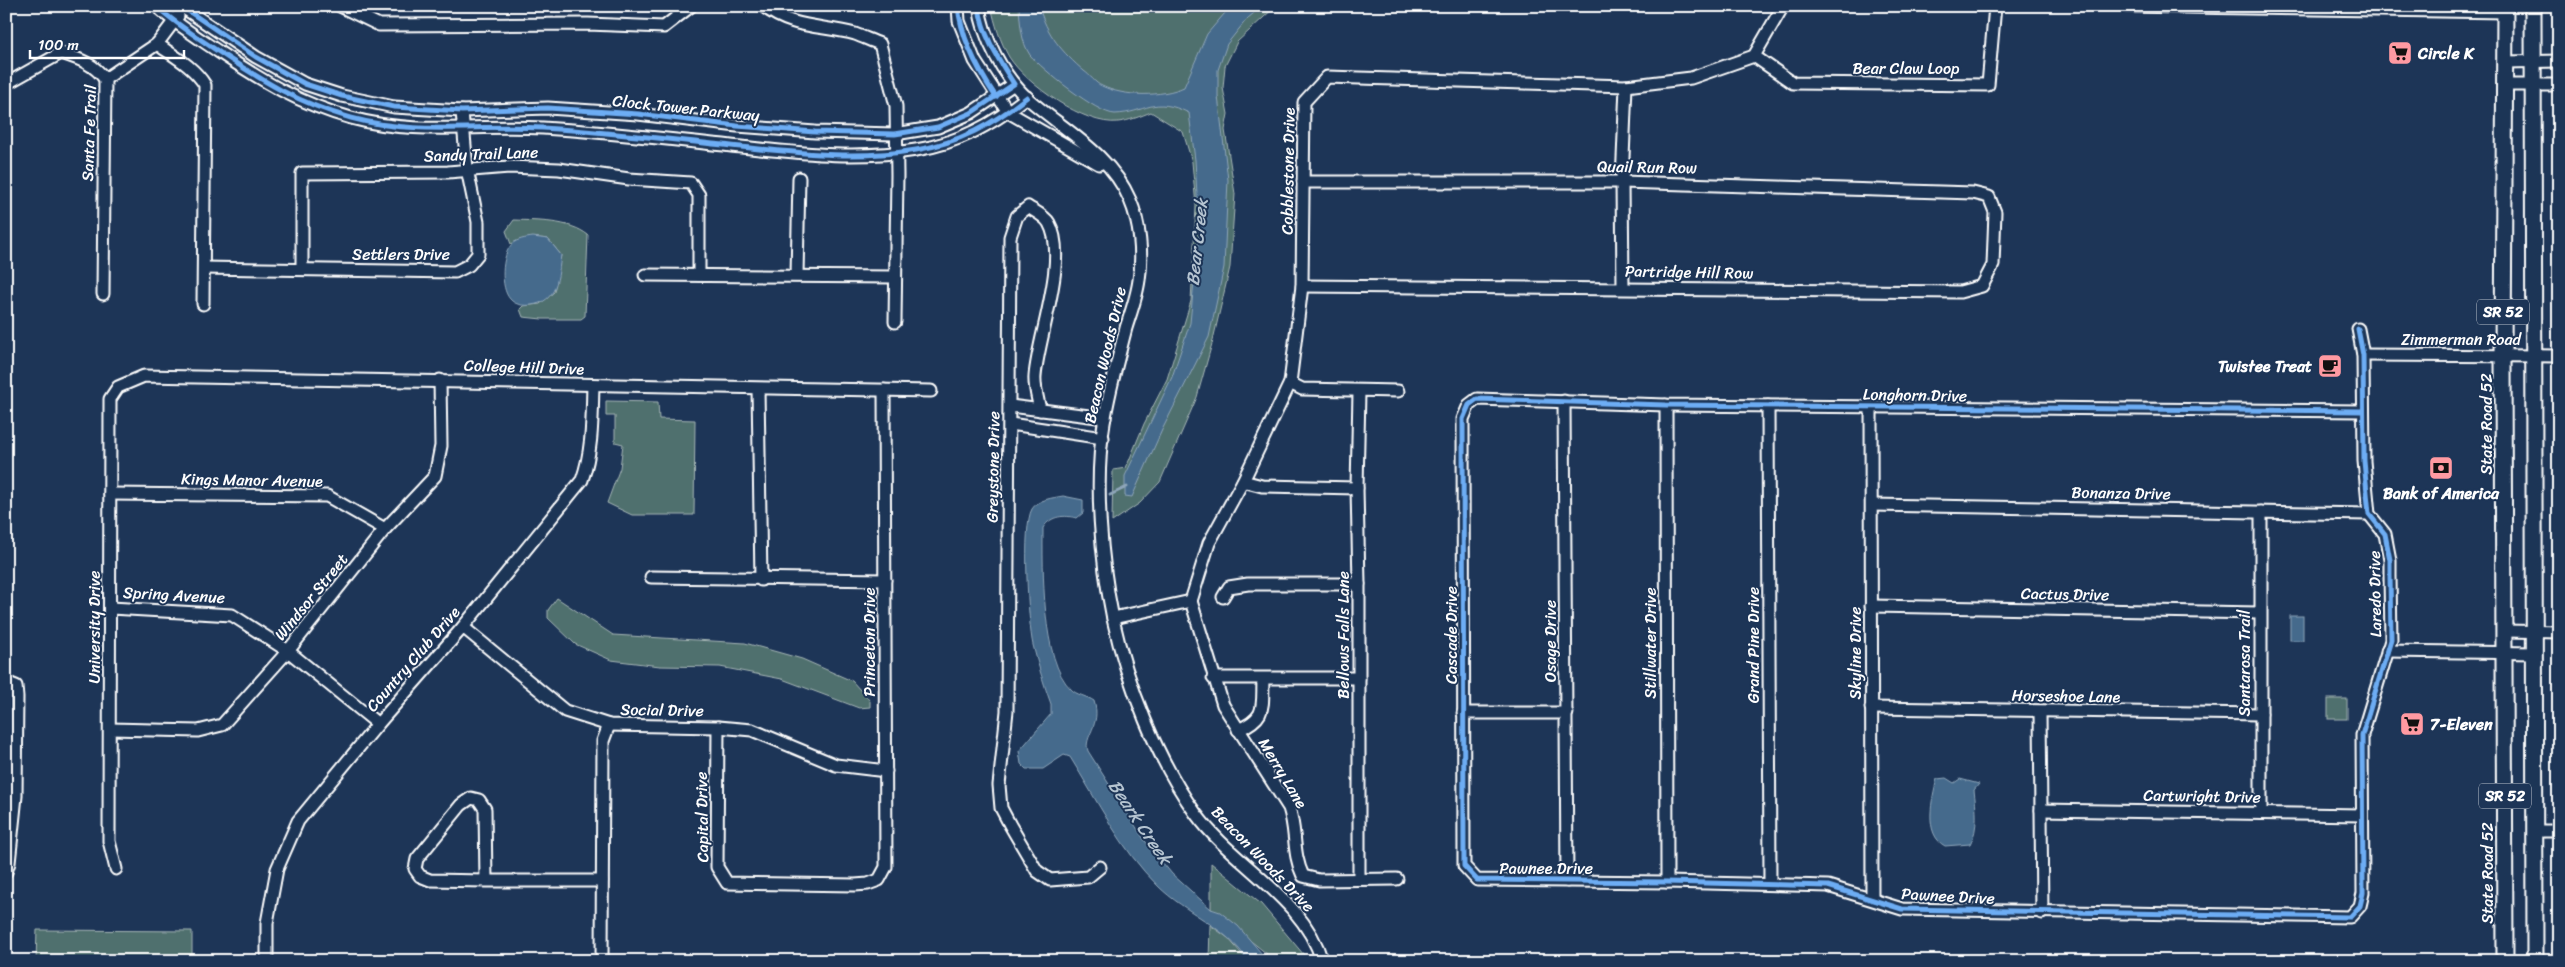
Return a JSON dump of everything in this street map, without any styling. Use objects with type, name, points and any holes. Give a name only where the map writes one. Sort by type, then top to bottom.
[{"type":"main road","name":"SR 52","points":[[2534,6],[2535,961]]},
{"type":"main road","name":"State Road 52","points":[[2505,9],[2503,356],[2505,961]]},
{"type":"street","name":"Clock Tower Parkway","points":[[156,6],[174,22],[265,83],[301,101],[382,125],[427,130],[550,129],[637,135],[823,155],[862,156],[896,153],[943,145],[970,136],[1008,112],[1027,97]]},
{"type":"street","points":[[340,6],[378,25],[588,24],[664,27],[691,6]]},
{"type":"street","points":[[763,6],[772,13],[801,26],[854,34],[880,44],[896,106],[895,322]]},
{"type":"street","points":[[958,6],[960,21],[975,61],[996,97]]},
{"type":"street","points":[[979,6],[980,16],[994,52],[1014,84]]},
{"type":"street","points":[[1754,56],[1783,6]]},
{"type":"street","name":"Bear Claw Loop","points":[[1754,56],[1793,83],[1988,85],[1995,6]]},
{"type":"street","points":[[2126,6],[2505,9]]},
{"type":"street","name":"Clock Tower Parkway","points":[[182,7],[256,57],[305,84],[342,96],[394,107],[462,111],[548,108],[638,114],[737,126],[815,132],[895,134],[938,127],[971,113],[1014,84]]},
{"type":"street","name":"Santa Fe Trail","points":[[103,294],[105,78],[157,44],[174,22],[182,7]]},
{"type":"street","points":[[157,44],[189,67],[199,76],[204,85],[203,304]]},
{"type":"street","points":[[6,84],[61,53],[85,60],[98,68],[105,78]]},
{"type":"street","name":"Cobblestone Drive","points":[[1190,601],[1209,542],[1242,481],[1290,383],[1302,286],[1304,102],[1327,77],[1626,86],[1691,78],[1754,56]]},
{"type":"street","points":[[2504,62],[2559,61]]},
{"type":"street","name":"Beacon Woods Drive","points":[[1014,84],[1027,97],[1080,138],[1115,174],[1130,200],[1139,236],[1140,280],[1119,354],[1105,418],[1103,438],[1101,522],[1113,618],[1125,663],[1148,725],[1170,773],[1196,814],[1230,853],[1297,912],[1318,945],[1322,961]]},
{"type":"street","points":[[2504,85],[2559,85]]},
{"type":"street","points":[[1624,288],[1622,182],[1626,86]]},
{"type":"street","name":"Beacon Woods Drive","points":[[996,97],[1008,112],[1034,129],[1071,146],[1115,174]]},
{"type":"street","name":"Settlers Drive","points":[[204,268],[455,272],[469,265],[478,254],[478,222],[467,169],[462,111]]},
{"type":"street","name":"Sandy Trail Lane","points":[[302,269],[302,172],[448,172],[509,166],[559,169],[629,179],[691,183],[699,195],[698,275]]},
{"type":"street","points":[[797,275],[799,178]]},
{"type":"street","name":"Quail Run Row","points":[[1303,182],[1622,182],[1973,192],[1989,198]]},
{"type":"street","name":"Partridge Hill Row","points":[[1302,286],[1960,292],[1982,286],[1993,265],[1995,212],[1989,198]]},
{"type":"street","name":"Greystone Drive","points":[[1040,410],[1035,376],[1051,291],[1056,257],[1056,238],[1048,220],[1028,207],[1017,216],[1010,236],[1007,711],[999,785],[1001,808],[1037,872],[1050,880],[1088,877],[1100,867]]},
{"type":"street","points":[[645,275],[895,277]]},
{"type":"street","points":[[2358,329],[2363,356],[2364,461],[2369,514]]},
{"type":"street","name":"Zimmerman Road","points":[[2363,356],[2559,356]]},
{"type":"street","name":"College Hill Drive","points":[[118,387],[144,376],[440,380],[593,385],[932,391]]},
{"type":"street","name":"Windsor Street","points":[[110,729],[198,731],[222,725],[288,651],[386,529],[435,476],[441,446],[440,380]]},
{"type":"street","points":[[1290,383],[1302,388],[1359,392],[1398,391]]},
{"type":"street","name":"Country Club Drive","points":[[268,961],[267,923],[277,869],[298,821],[378,724],[463,627],[582,480],[589,463],[593,385]]},
{"type":"street","name":"University Drive","points":[[116,869],[109,841],[110,399],[118,387]]},
{"type":"street","points":[[758,388],[761,580]]},
{"type":"street","name":"Princeton Drive","points":[[868,884],[879,880],[886,867],[884,390]]},
{"type":"street","name":"Bellows Falls Lane","points":[[1359,392],[1357,488],[1359,584],[1359,879]]},
{"type":"street","name":"Longhorn Drive","points":[[1469,405],[1478,399],[1666,405],[2363,411]]},
{"type":"street","name":"Osage Drive","points":[[1564,401],[1567,881]]},
{"type":"street","name":"Cascade Drive","points":[[1464,866],[1463,419],[1469,405]]},
{"type":"street","name":"Stillwater Drive","points":[[1666,405],[1668,882]]},
{"type":"street","points":[[1010,406],[1105,418]]},
{"type":"street","name":"Grand Pine Drive","points":[[1768,406],[1770,884]]},
{"type":"street","name":"Skyline Drive","points":[[1871,407],[1872,898]]},
{"type":"street","points":[[1010,424],[1103,438]]},
{"type":"street","points":[[1242,481],[1262,486],[1357,488]]},
{"type":"street","name":"Kings Manor Avenue","points":[[110,494],[327,496],[386,529]]},
{"type":"street","name":"Bonanza Drive","points":[[1872,505],[2369,514]]},
{"type":"street","name":"Santarosa Trail","points":[[2261,512],[2261,814]]},
{"type":"street","name":"Laredo Drive","points":[[2350,917],[2360,906],[2363,893],[2362,735],[2390,640],[2390,560],[2385,534],[2369,514]]},
{"type":"street","points":[[650,577],[761,580],[885,580]]},
{"type":"street","points":[[1223,597],[1229,587],[1248,584],[1359,584]]},
{"type":"street","points":[[1113,618],[1190,601]]},
{"type":"street","name":"Merry Lane","points":[[1190,601],[1224,706],[1288,808],[1295,826],[1295,860],[1303,876],[1319,880],[1397,879]]},
{"type":"street","name":"Cactus Drive","points":[[1871,606],[2260,613]]},
{"type":"street","name":"Spring Avenue","points":[[111,608],[232,615],[288,651],[378,724]]},
{"type":"street","name":"Social Drive","points":[[463,627],[565,712],[609,726],[718,727],[752,730],[836,765],[886,771]]},
{"type":"street","points":[[2505,631],[2559,632]]},
{"type":"street","name":"Laredo Drive","points":[[2387,651],[2535,653]]},
{"type":"street","points":[[1214,678],[1359,678]]},
{"type":"street","points":[[1238,730],[1255,722],[1262,709],[1263,679]]},
{"type":"street","points":[[6,682],[16,686],[17,754],[15,806],[9,863],[6,872]]},
{"type":"street","name":"Horseshoe Lane","points":[[1871,708],[2261,714]]},
{"type":"street","points":[[2040,712],[2042,913]]},
{"type":"street","points":[[1463,714],[1567,713]]},
{"type":"street","points":[[602,961],[603,741],[609,726]]},
{"type":"street","name":"Capital Drive","points":[[718,727],[717,867],[727,883],[868,884]]},
{"type":"street","points":[[486,881],[485,809],[479,800],[471,798],[461,805],[417,859],[415,869],[420,876],[430,880],[486,881],[602,881]]},
{"type":"street","name":"Cartwright Drive","points":[[2042,810],[2362,815]]},
{"type":"street","points":[[2534,831],[2559,831]]},
{"type":"street","name":"Pawnee Drive","points":[[1464,866],[1478,880],[1828,886],[1872,898],[1902,909],[2350,917]]},
{"type":"green space","points":[[991,6],[1276,6],[1237,42],[1225,66],[1223,88],[1228,114],[1225,130],[1235,194],[1230,267],[1197,397],[1160,482],[1140,503],[1112,522],[1113,470],[1126,468],[1144,424],[1167,379],[1191,301],[1196,206],[1192,162],[1183,132],[1151,112],[1118,122],[1105,121],[1073,110],[1042,90],[1017,68],[1009,57],[998,32]]},
{"type":"green space","points":[[514,220],[563,224],[572,226],[588,235],[585,316],[581,319],[523,317],[520,309],[523,306],[540,304],[554,292],[561,255],[548,239],[529,238],[511,244],[506,231]]},
{"type":"green space","points":[[606,401],[658,402],[659,419],[695,420],[694,515],[632,515],[607,503],[620,468],[623,444],[615,442],[615,416],[606,416]]},
{"type":"green space","points":[[557,598],[613,635],[745,643],[802,659],[852,681],[870,701],[870,707],[859,708],[782,679],[720,667],[660,666],[611,660],[575,644],[548,618],[548,610]]},
{"type":"green space","points":[[2328,699],[2347,699],[2347,719],[2328,719]]},
{"type":"green space","points":[[1211,863],[1261,904],[1304,955],[1305,961],[1268,961],[1263,955],[1267,954],[1211,909]]},
{"type":"green space","points":[[1210,925],[1228,938],[1248,961],[1209,961]]},
{"type":"green space","points":[[37,930],[192,931],[192,961],[36,961]]},
{"type":"water","points":[[1019,6],[1039,6],[1046,25],[1056,42],[1099,85],[1111,90],[1132,94],[1154,94],[1165,93],[1184,87],[1207,34],[1231,6],[1262,6],[1247,19],[1227,44],[1218,70],[1218,96],[1228,180],[1224,267],[1209,337],[1162,430],[1132,497],[1125,496],[1125,476],[1172,377],[1190,323],[1199,230],[1195,160],[1189,113],[1166,105],[1158,105],[1115,114],[1096,107],[1083,99],[1057,80],[1030,55],[1023,38]]},
{"type":"water","points":[[533,237],[548,239],[561,255],[559,272],[552,294],[547,299],[531,305],[517,304],[507,294],[503,280],[504,263],[508,249],[514,242]]},
{"type":"water","points":[[1063,496],[1083,500],[1083,513],[1077,518],[1063,516],[1054,518],[1043,528],[1046,613],[1054,658],[1061,676],[1073,691],[1094,701],[1096,717],[1088,740],[1088,751],[1145,841],[1172,874],[1211,909],[1220,912],[1238,926],[1268,961],[1248,961],[1239,949],[1217,929],[1169,896],[1158,886],[1132,857],[1121,841],[1070,757],[1064,755],[1043,769],[1026,769],[1021,764],[1019,751],[1051,714],[1051,704],[1031,634],[1027,575],[1029,519],[1032,509],[1038,503]]},
{"type":"water","points":[[2290,616],[2303,616],[2303,640],[2290,640]]},
{"type":"water","points":[[1946,778],[1954,783],[1960,779],[1979,784],[1974,790],[1976,825],[1970,844],[1945,846],[1938,840],[1931,825],[1932,805],[1937,779]]},
{"type":"waterway","name":"Bear Creek","points":[[1110,495],[1127,487]]},
{"type":"cycle path","points":[[156,6],[179,25],[219,52],[282,91],[314,106],[351,118],[399,127],[543,128],[807,153],[872,155],[916,150],[947,143],[988,124],[1027,97]]},
{"type":"cycle path","points":[[181,6],[256,57],[305,84],[342,96],[394,107],[462,111],[548,108],[638,114],[737,126],[815,132],[895,134],[938,127],[971,113],[1014,84],[987,37],[979,6]]},
{"type":"cycle path","points":[[958,6],[971,54],[996,97]]},
{"type":"cycle path","points":[[2358,329],[2363,355],[2364,461],[2369,514],[2385,534],[2390,560],[2391,640],[2362,735],[2363,893],[2360,906],[2350,917],[1902,909],[1828,886],[1477,880],[1464,866],[1463,419],[1469,405],[1477,399],[1666,405],[2363,411]]},
{"type":"place","name":"Circle K","points":[[2400,53]]},
{"type":"place","name":"Twistee Treat","points":[[2330,366]]},
{"type":"place","name":"Bank of America","points":[[2441,468]]},
{"type":"place","name":"7-Eleven","points":[[2412,724]]},
{"type":"water label","name":"Beark Creek","points":[[1140,822]]}]
